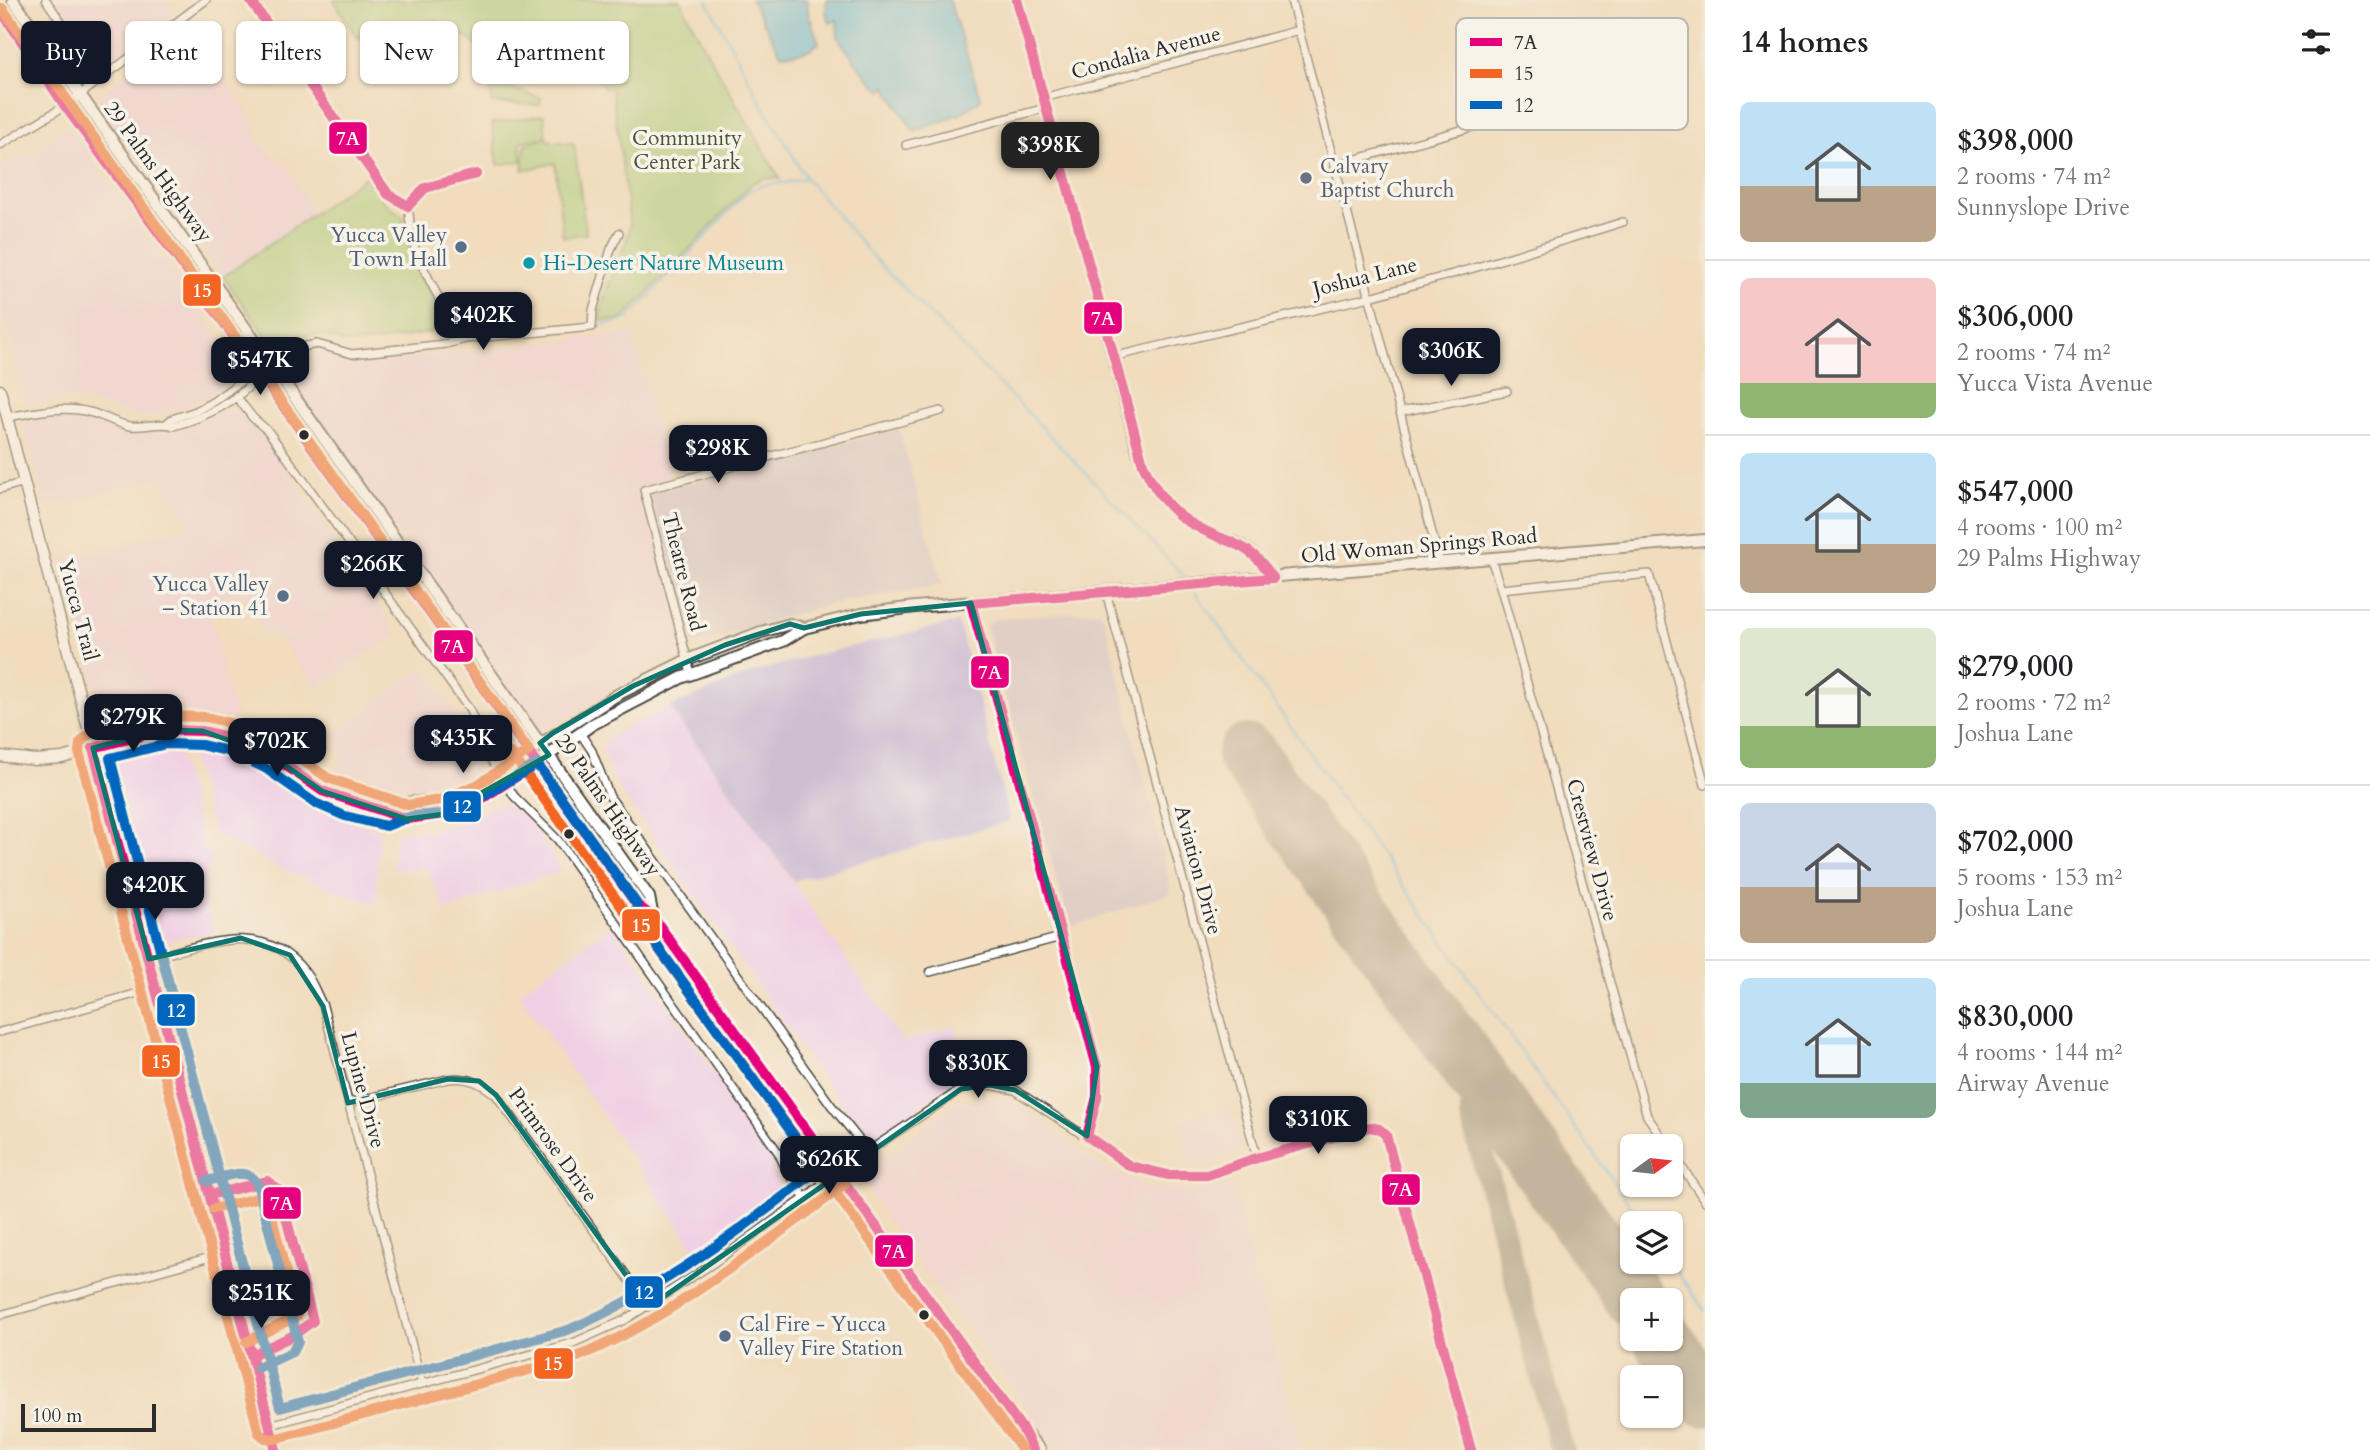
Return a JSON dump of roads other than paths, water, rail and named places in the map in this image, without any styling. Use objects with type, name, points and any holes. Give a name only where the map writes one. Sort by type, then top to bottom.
[{"type":"main road","name":"29 Palms Highway","points":[[13,0],[649,897],[653,917]]},
{"type":"main road","points":[[1017,0],[1138,453],[1146,473],[1160,498],[1172,511],[1194,525],[1252,552],[1273,578]]},
{"type":"main road","name":"29 Palms Highway","points":[[0,9],[65,106],[260,373],[637,905],[653,917],[1040,1450]]},
{"type":"main road","name":"Yucca Trail","points":[[0,390],[276,1450]]},
{"type":"main road","name":"Old Woman Springs Road","points":[[536,764],[580,733],[647,695],[691,674],[783,641],[804,628],[861,614],[915,607],[1705,540]]},
{"type":"main road","name":"Old Woman Springs Road","points":[[528,753],[625,691],[687,660],[790,624],[804,628]]},
{"type":"main road","points":[[0,756],[35,760],[62,758],[164,730],[203,731],[237,739],[272,756],[322,791],[407,819],[444,814],[483,798],[536,764]]},
{"type":"main road","points":[[387,812],[408,802],[438,800],[468,789],[528,753]]},
{"type":"main road","name":"29 Palms Highway","points":[[1023,1430],[1033,1450]]},
{"type":"street","points":[[46,0],[61,21]]},
{"type":"street","points":[[111,70],[206,0]]},
{"type":"street","points":[[250,0],[388,194],[408,206],[413,242],[445,308],[457,341]]},
{"type":"street","points":[[1291,0],[1440,564]]},
{"type":"street","name":"Condalia Avenue","points":[[906,145],[1299,30]]},
{"type":"street","points":[[0,145],[65,106],[92,84]]},
{"type":"street","points":[[1335,165],[1462,130]]},
{"type":"street","name":"Joshua Lane","points":[[1112,357],[1370,297],[1623,222]]},
{"type":"street","points":[[7,416],[62,409],[90,412],[128,425],[147,427],[167,423],[196,411],[297,348],[317,344],[352,354],[592,327],[593,310],[611,248],[620,233]]},
{"type":"street","points":[[167,423],[173,426],[187,422],[236,396],[251,386],[260,373]]},
{"type":"street","points":[[1400,412],[1507,391]]},
{"type":"street","points":[[236,396],[253,418],[268,431],[469,709],[481,745],[499,771]]},
{"type":"street","name":"Theatre Road","points":[[691,674],[644,490],[941,411]]},
{"type":"street","points":[[0,489],[25,482]]},
{"type":"street","name":"Crestview Drive","points":[[1490,559],[1501,589],[1647,1116],[1660,1134]]},
{"type":"street","points":[[1501,589],[1649,574],[1705,785]]},
{"type":"street","name":"Aviation Drive","points":[[1106,592],[1257,1158]]},
{"type":"street","points":[[971,603],[1097,1067],[1097,1097],[1087,1136]]},
{"type":"street","points":[[580,733],[592,751],[610,797],[832,1107],[868,1151]]},
{"type":"street","points":[[508,784],[514,796],[563,847],[778,1152],[805,1198]]},
{"type":"street","points":[[930,972],[1061,936]]},
{"type":"street","name":"Lupine Drive","points":[[149,959],[241,938],[268,943],[290,955],[307,974],[323,1006],[422,1384]]},
{"type":"street","points":[[0,1032],[156,988]]},
{"type":"street","name":"Primrose Drive","points":[[348,1103],[449,1079],[464,1078],[479,1082],[496,1094],[649,1307]]},
{"type":"street","points":[[270,1425],[573,1343],[625,1321],[805,1198],[836,1172],[961,1089],[990,1085],[1015,1090],[1130,1166],[1168,1175],[1207,1175],[1257,1158],[1370,1127],[1379,1129],[1386,1135],[1471,1450]]},
{"type":"street","points":[[1684,1167],[1701,1189],[1705,1201]]},
{"type":"street","points":[[0,1315],[225,1253]]},
{"type":"water","points":[[751,0],[807,0],[808,13],[819,43],[801,52],[781,54]]},
{"type":"water","points":[[827,0],[949,0],[981,99],[960,114],[914,132],[885,85],[882,91],[867,77],[838,38],[837,20],[830,23],[826,12]]},
{"type":"waterway","points":[[707,0],[757,95],[806,178],[873,257],[1036,421],[1185,577]]},
{"type":"waterway","points":[[598,325],[629,318],[748,191],[762,185],[805,178]]},
{"type":"waterway","points":[[1195,592],[1634,1211]]},
{"type":"waterway","points":[[1679,1274],[1705,1311]]},
{"type":"place","name":"Calvary Baptist Church","points":[[1306,178]]},
{"type":"place","name":"Yucca Valley Town Hall","points":[[461,247]]},
{"type":"place","name":"Hi-Desert Nature Museum","points":[[529,263]]},
{"type":"place","name":"Yucca Valley – Station 41","points":[[283,596]]},
{"type":"place","name":"Cal Fire - Yucca Valley Fire Station","points":[[725,1336]]},
{"type":"park label","name":"Community Center Park","points":[[687,150]]}]
